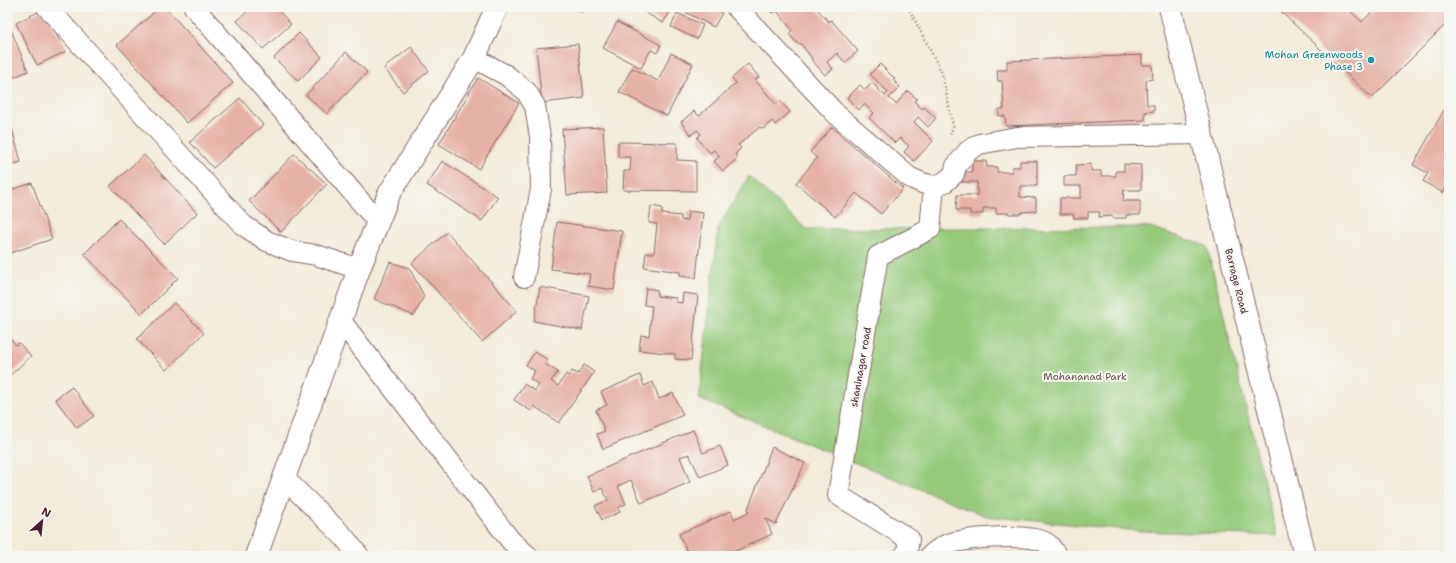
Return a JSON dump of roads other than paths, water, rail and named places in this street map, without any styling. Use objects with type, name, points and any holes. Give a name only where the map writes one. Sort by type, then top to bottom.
[{"type":"street","points":[[46,7],[243,225],[267,241],[292,251],[316,255],[359,269]]},
{"type":"street","points":[[194,7],[378,222]]},
{"type":"street","points":[[256,556],[359,269],[389,194],[474,58],[497,7]]},
{"type":"street","points":[[736,7],[836,114],[909,177],[922,183],[934,186],[945,182],[954,174],[956,166],[968,151],[979,144],[1017,137],[1201,134]]},
{"type":"street","name":"Barrage Road","points":[[1170,7],[1305,556]]},
{"type":"street","points":[[474,58],[506,75],[526,92],[535,106],[540,137],[541,189],[524,277]]},
{"type":"street","name":"shaninagar road","points":[[909,551],[838,495],[878,256],[930,228],[934,186]]},
{"type":"street","points":[[341,321],[511,541],[528,556]]},
{"type":"street","points":[[284,478],[344,537],[359,556]]},
{"type":"street","points":[[930,556],[946,544],[960,541],[1019,537],[1035,538],[1048,544],[1057,556]]},
{"type":"place","name":"Mohan Greenwoods Phase 3","points":[[1371,60]]},
{"type":"park label","name":"Mohananad Park","points":[[1085,376]]}]
